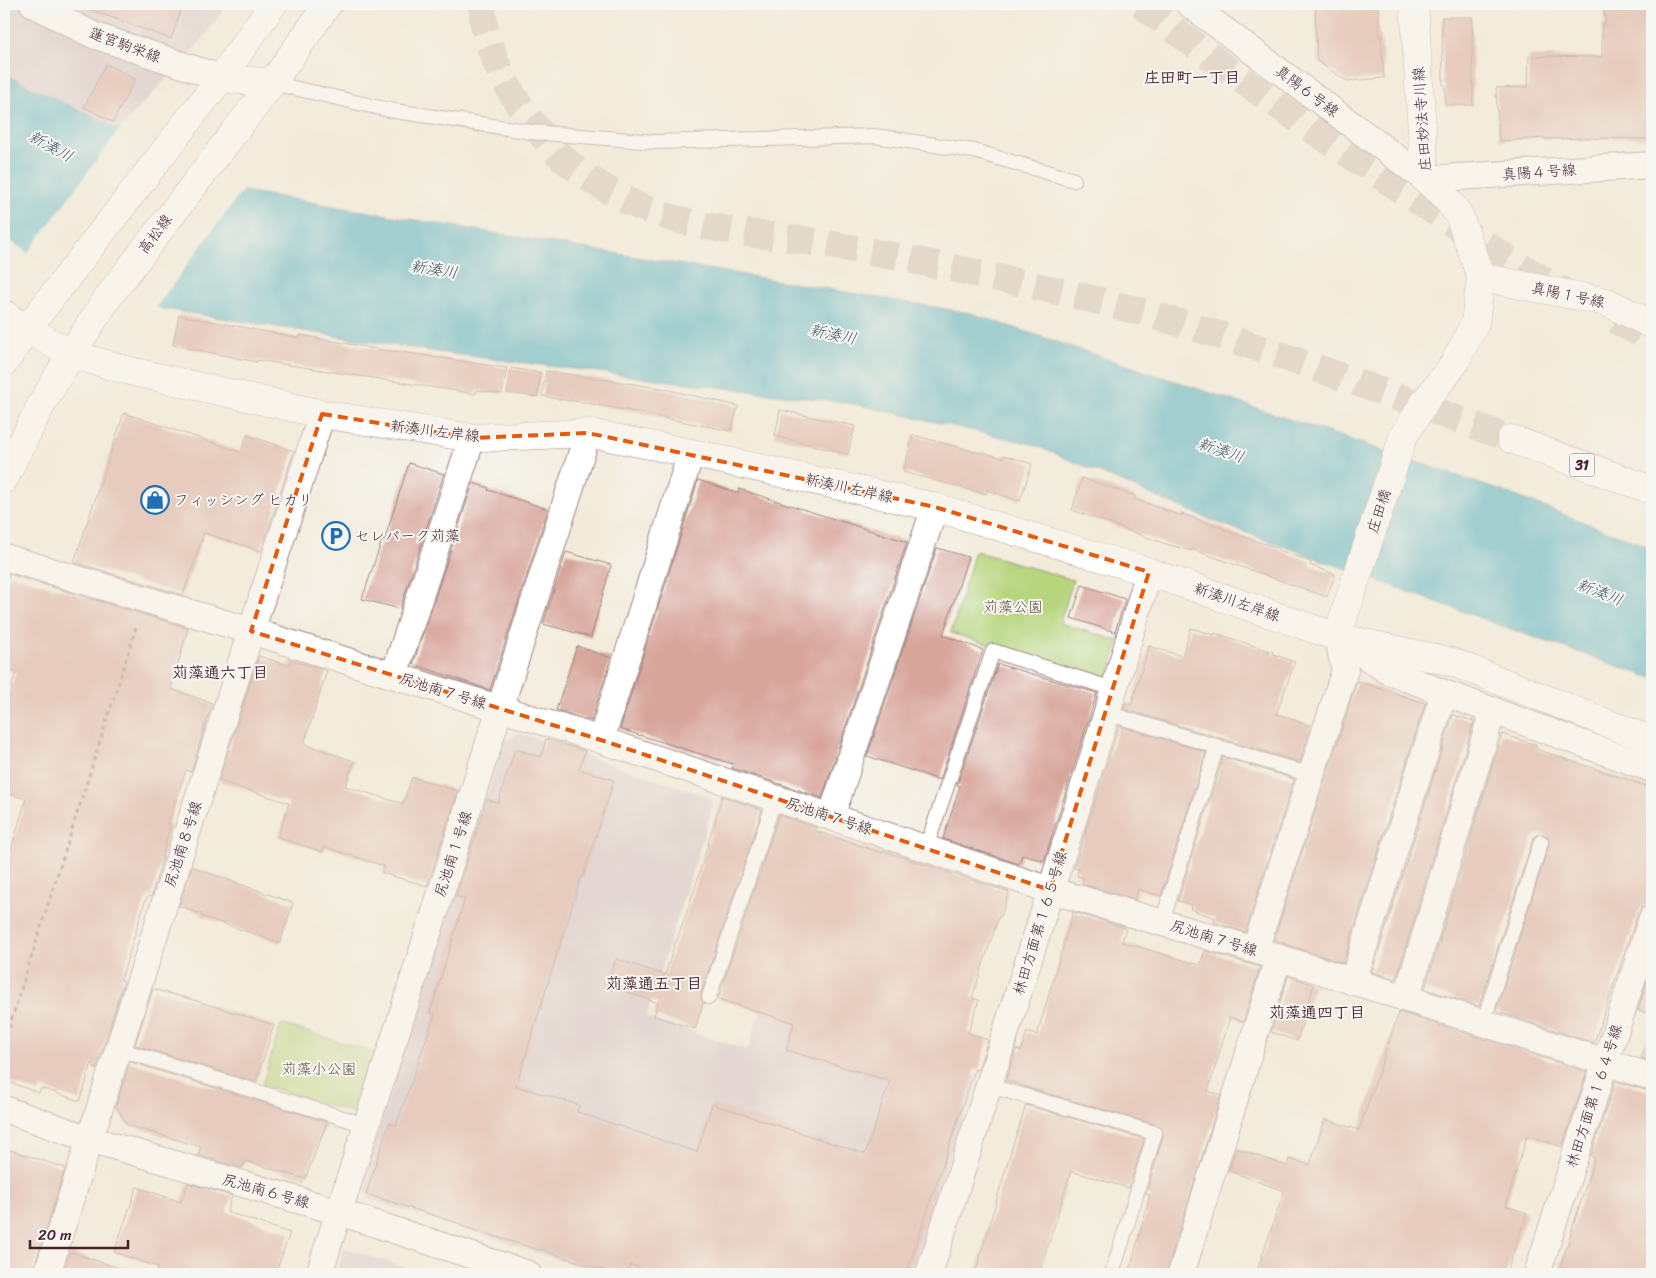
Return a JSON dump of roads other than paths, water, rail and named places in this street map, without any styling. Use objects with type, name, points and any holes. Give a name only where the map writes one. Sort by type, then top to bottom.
[{"type":"main road","points":[[4,364],[27,329],[221,78],[274,4]]},
{"type":"main road","name":"高松線","points":[[4,479],[31,424],[71,354],[109,296],[208,164],[272,83],[328,4]]},
{"type":"main road","name":"庄田妙法寺川線","points":[[1403,437],[1426,400],[1454,364],[1475,323],[1480,277],[1459,215],[1443,194],[1425,179],[1414,4]]},
{"type":"main road","points":[[221,78],[272,83]]},
{"type":"main road","name":"真陽１号線","points":[[1480,277],[1607,302],[1652,325]]},
{"type":"main road","name":"新湊川左岸線","points":[[27,329],[71,354],[130,371],[322,414],[472,438],[588,433],[691,453],[935,507],[1149,572],[1337,637],[1452,662],[1652,741]]},
{"type":"main road","name":"庄田橋","points":[[1337,637],[1403,437]]},
{"type":"main road","name":"31","points":[[1511,439],[1652,490]]},
{"type":"street","name":"蓮宮駒栄線","points":[[33,4],[93,35],[221,78]]},
{"type":"street","name":"真陽６号線","points":[[1188,4],[1425,179]]},
{"type":"street","name":"真陽４号線","points":[[1425,179],[1652,165]]},
{"type":"street","points":[[4,313],[27,329]]},
{"type":"street","name":"尻池南８号線","points":[[47,1274],[251,631],[322,414]]},
{"type":"street","name":"尻池南１号線","points":[[319,1274],[588,433]]},
{"type":"street","points":[[394,676],[472,438]]},
{"type":"street","points":[[602,740],[691,453]]},
{"type":"street","points":[[831,817],[935,507]]},
{"type":"street","name":"尻池南７号線","points":[[4,557],[251,631],[602,740],[1050,890],[1266,954],[1652,1077]]},
{"type":"street","name":"林田方面第１６５号線","points":[[930,1274],[1149,572]]},
{"type":"street","points":[[1337,637],[1386,670],[1652,769]]},
{"type":"street","points":[[1180,1274],[1266,954],[1311,775],[1345,670],[1337,637]]},
{"type":"street","points":[[1353,982],[1444,693]]},
{"type":"street","points":[[1406,999],[1493,710]]},
{"type":"street","name":"林田方面第１６４号線","points":[[1537,1274],[1652,918]]},
{"type":"street","name":"尻池南６号線","points":[[4,1109],[89,1139],[339,1212],[528,1274]]},
{"type":"lane","points":[[272,83],[390,110],[542,133],[655,142],[875,136],[974,151],[1074,180]]},
{"type":"lane","points":[[926,848],[992,651],[1217,746],[1311,775]]},
{"type":"lane","points":[[1162,922],[1217,746]]},
{"type":"lane","points":[[709,997],[775,798]]},
{"type":"lane","points":[[1483,1024],[1541,842]]},
{"type":"lane","points":[[118,1049],[366,1125]]},
{"type":"lane","points":[[990,1086],[1155,1133],[1112,1274]]},
{"type":"water","name":"新湊川","points":[[4,74],[244,191],[970,313],[1510,494],[1652,548],[1652,678],[1516,631],[1206,518],[1032,444],[855,404],[436,352],[163,309],[28,253],[4,235]]},
{"type":"tunnel","points":[[482,4],[485,30],[490,48],[502,75],[516,100],[555,151],[587,177],[620,197],[644,208],[694,224],[884,254],[1000,278],[1115,305],[1173,321],[1287,358],[1511,439]]},
{"type":"tunnel","points":[[1141,4],[1283,109],[1418,201],[1563,291]]},
{"type":"tunnel","points":[[1616,320],[1652,340]]},
{"type":"place","name":"フィッシング ヒカリ","points":[[155,500]]},
{"type":"place","name":"セレパーク苅藻","points":[[336,536]]},
{"type":"district","name":"庄田町一丁目","points":[[1192,77]]},
{"type":"district","name":"苅藻通六丁目","points":[[220,672]]},
{"type":"district","name":"苅藻通五丁目","points":[[654,983]]},
{"type":"district","name":"苅藻通四丁目","points":[[1317,1012]]},
{"type":"park label","name":"苅藻公園","points":[[1013,607]]},
{"type":"park label","name":"苅藻小公園","points":[[319,1069]]}]
